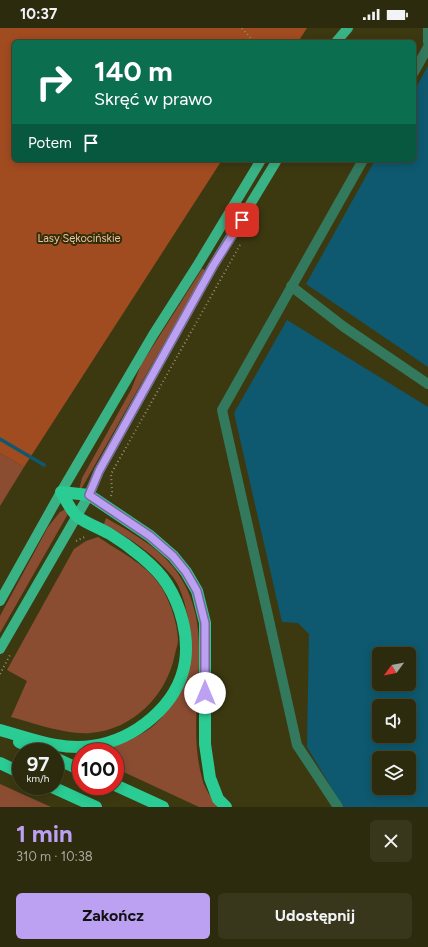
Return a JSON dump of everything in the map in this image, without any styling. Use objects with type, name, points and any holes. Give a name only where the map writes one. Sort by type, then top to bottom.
[{"type":"highway","points":[[61,492],[89,495],[150,536],[173,556],[186,572],[197,591],[205,623],[205,744],[210,778],[218,799],[226,807]]},
{"type":"highway","points":[[0,732],[54,745],[76,747],[92,746],[118,739],[147,724],[158,714],[179,682],[185,662],[186,644],[184,626],[176,601],[166,583],[155,570],[134,551],[111,535],[76,517],[61,492]]},
{"type":"highway","points":[[0,732],[23,743]]},
{"type":"highway","points":[[0,763],[12,769]]},
{"type":"highway","points":[[124,789],[163,807]]},
{"type":"highway","points":[[64,792],[96,807]]},
{"type":"main road","points":[[338,40],[349,28]]},
{"type":"main road","points":[[345,40],[349,28]]},
{"type":"main road","points":[[0,601],[61,492],[153,335],[197,266],[259,162]]},
{"type":"main road","points":[[0,649],[89,495],[99,471],[213,266],[276,162]]},
{"type":"lane","points":[[428,28],[428,42]]},
{"type":"lane","points":[[416,68],[428,47]]},
{"type":"lane","points":[[338,807],[297,745],[222,410],[362,162]]},
{"type":"lane","points":[[292,286],[344,327],[428,384]]},
{"type":"path","points":[[242,28],[252,40]]},
{"type":"path","points":[[111,496],[111,474],[242,240]]},
{"type":"shaded area","points":[[202,269],[204,269],[204,273],[80,491],[82,478],[131,390],[141,365]]},
{"type":"shaded area","points":[[0,453],[24,467],[0,506]]},
{"type":"shaded area","points":[[68,508],[69,512],[0,633],[0,616],[48,527],[60,512]]},
{"type":"shaded area","points":[[106,518],[158,551],[183,582],[194,608],[199,635],[196,720],[197,749],[203,782],[217,807],[199,807],[124,772],[124,743],[121,743],[148,730],[162,717],[170,706],[178,689],[189,657],[191,645],[187,614],[181,593],[173,577],[158,561],[141,547],[104,524]]},
{"type":"shaded area","points":[[98,537],[143,567],[157,581],[163,590],[175,620],[178,641],[171,669],[156,696],[146,708],[120,725],[106,730],[90,733],[71,732],[50,728],[11,717],[27,681],[7,670],[74,549],[86,541]]},
{"type":"shaded area","points":[[0,784],[12,789],[12,795],[24,795],[51,807],[0,807]]},
{"type":"green space","name":"Lasy Sękocińskie","points":[[0,28],[307,28],[299,40],[12,40],[12,162],[221,162],[24,467],[0,453]]},
{"type":"water","points":[[428,66],[428,367],[306,284],[374,162],[416,162],[416,87]]},
{"type":"water","points":[[287,320],[428,407],[428,807],[343,807],[307,747],[309,634],[298,623],[282,622],[234,413]]},
{"type":"waterway","points":[[0,439],[44,465]]},
{"type":"route","points":[[205,693],[205,623],[197,591],[186,572],[173,556],[150,536],[89,495],[99,471],[174,339],[213,266],[242,220]]}]
